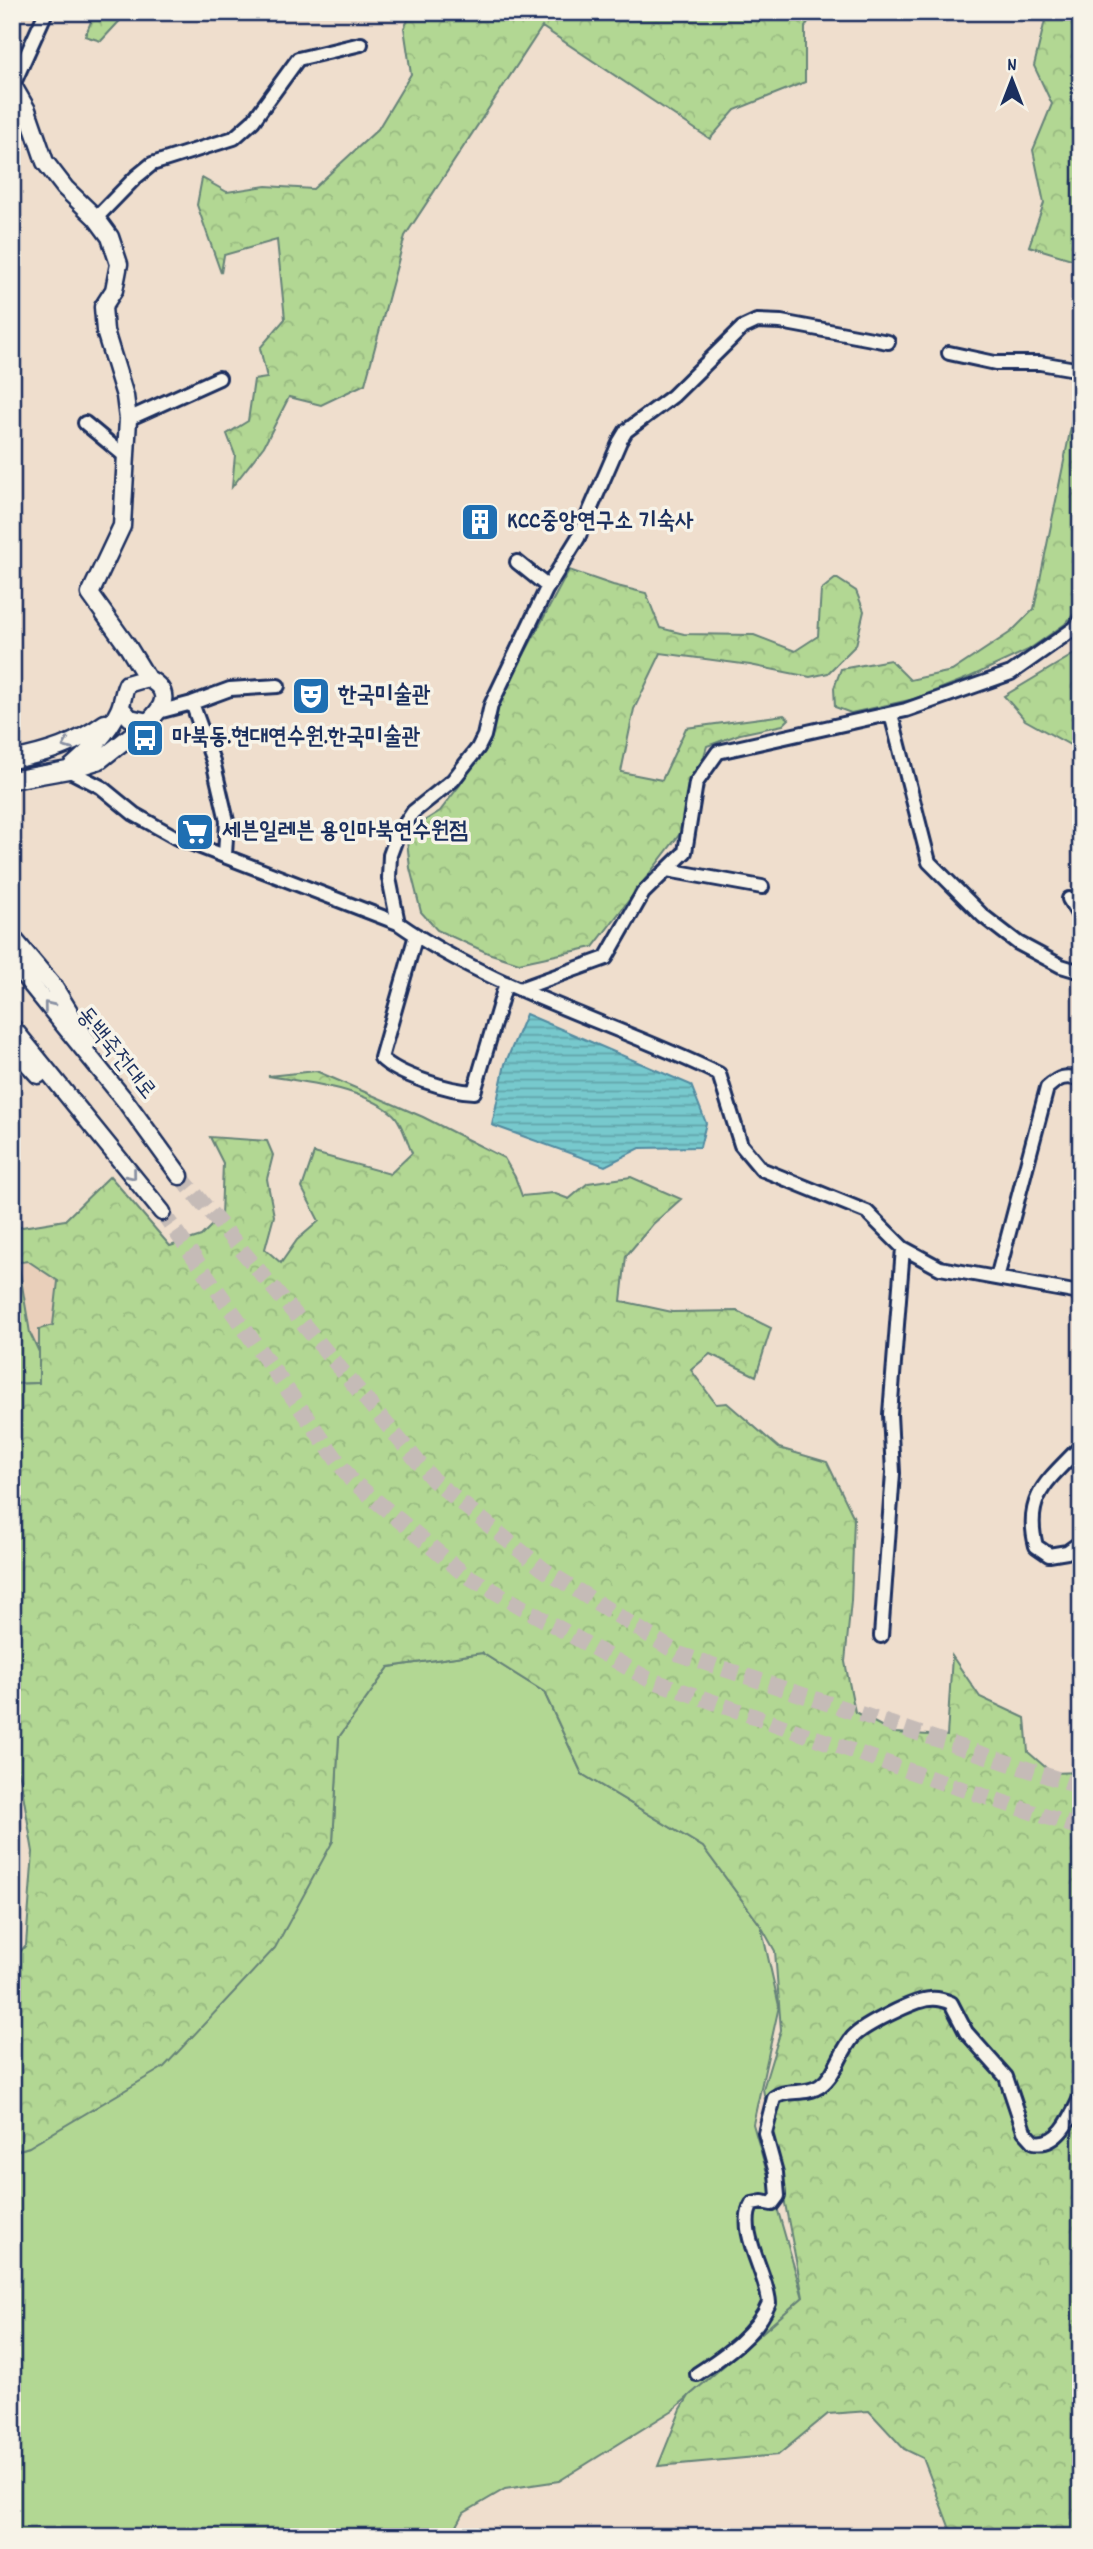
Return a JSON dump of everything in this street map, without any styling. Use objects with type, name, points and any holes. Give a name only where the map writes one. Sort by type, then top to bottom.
[{"type":"street","points":[[12,780],[68,770],[100,760],[153,717],[163,701],[163,691],[147,678],[90,594],[121,526],[128,419],[125,396],[105,331],[103,307],[114,290],[119,264],[110,237],[45,162],[27,110],[13,85],[46,12]]},
{"type":"street","points":[[96,218],[135,177],[152,164],[234,138],[253,121],[298,59],[362,44]]},
{"type":"street","points":[[398,923],[389,878],[390,855],[397,836],[413,812],[453,780],[478,748],[484,736],[491,705],[548,587],[578,538],[626,431],[673,396],[743,328],[757,321],[781,322],[888,342]]},
{"type":"street","points":[[949,353],[995,363],[1040,363],[1081,370]]},
{"type":"street","points":[[128,419],[219,378]]},
{"type":"street","points":[[85,423],[126,457]]},
{"type":"street","points":[[517,562],[548,587]]},
{"type":"street","points":[[520,989],[607,958],[643,893],[685,852],[696,783],[718,752],[891,714],[1012,673],[1075,628],[1081,620]]},
{"type":"street","points":[[68,770],[95,746],[118,712],[121,695],[127,684],[147,678]]},
{"type":"street","points":[[118,712],[130,718],[153,717],[230,689],[278,686]]},
{"type":"street","points":[[192,703],[213,761],[227,821],[225,855]]},
{"type":"street","points":[[12,760],[54,751],[85,738],[118,712]]},
{"type":"street","points":[[891,714],[929,862],[983,916],[1018,943],[1081,972]]},
{"type":"street","points":[[68,770],[102,787],[134,814],[175,837],[398,923],[506,983],[719,1073],[741,1145],[761,1169],[867,1212],[903,1248],[940,1268],[1074,1292],[1081,1290]]},
{"type":"street","points":[[667,870],[762,887]]},
{"type":"street","points":[[1069,899],[1081,919]]},
{"type":"street","points":[[416,935],[380,1058],[390,1068],[460,1091],[474,1092],[506,983]]},
{"type":"street","points":[[12,937],[54,987],[127,1103]]},
{"type":"street","name":"동백죽전대로","points":[[12,961],[127,1103],[180,1176]]},
{"type":"street","points":[[12,1027],[162,1212]]},
{"type":"street","points":[[12,1045],[107,1146]]},
{"type":"street","points":[[997,1278],[1047,1088],[1057,1078],[1067,1076],[1081,1079]]},
{"type":"street","points":[[881,1636],[893,1474],[890,1414],[903,1248]]},
{"type":"street","points":[[1081,1446],[1050,1478],[1035,1500],[1031,1525],[1036,1546],[1049,1555],[1067,1552],[1081,1542]]},
{"type":"street","points":[[697,2374],[732,2349],[762,2316],[769,2303],[751,2238],[748,2211],[752,2204],[772,2204],[778,2196],[776,2173],[765,2133],[774,2098],[782,2094],[809,2091],[821,2085],[830,2077],[856,2034],[920,2000],[938,1998],[951,2003],[966,2032],[1006,2077],[1024,2131],[1034,2142],[1045,2143],[1054,2138],[1066,2124],[1081,2096]]},
{"type":"shaded area","points":[[28,1261],[58,1281],[53,1325],[39,1330],[39,1383],[12,1384],[12,1263]]},
{"type":"green space","points":[[95,12],[128,12],[101,41],[85,36]]},
{"type":"green space","points":[[412,12],[814,12],[805,27],[805,82],[735,110],[710,139],[542,27],[405,236],[365,384],[321,405],[289,397],[264,446],[232,487],[235,455],[227,434],[248,421],[254,380],[267,378],[260,348],[285,319],[277,240],[224,255],[221,273],[197,205],[202,178],[227,192],[266,186],[313,189],[378,129],[411,74],[404,28]]},
{"type":"green space","points":[[1047,12],[1081,12],[1081,262],[1029,246],[1044,203],[1033,150],[1052,104],[1034,66]]},
{"type":"green space","points":[[1078,392],[1081,393],[1081,606],[1065,624],[1028,650],[970,677],[914,699],[851,713],[835,707],[834,688],[841,669],[890,660],[910,680],[952,671],[1011,632],[1034,609]]},
{"type":"green space","points":[[569,570],[646,593],[660,628],[684,634],[754,635],[795,651],[818,636],[821,590],[836,578],[856,591],[864,611],[856,645],[828,673],[810,677],[750,665],[661,653],[634,709],[621,772],[662,780],[686,728],[784,715],[789,719],[783,725],[740,734],[707,746],[682,831],[593,947],[519,963],[488,953],[437,930],[421,912],[410,868],[407,841],[416,826],[440,811],[460,785],[489,738],[503,694]]},
{"type":"green space","points":[[1081,650],[1081,751],[1025,720],[1004,696]]},
{"type":"green space","points":[[316,1071],[423,1117],[504,1158],[522,1196],[553,1193],[569,1199],[588,1183],[631,1177],[681,1199],[653,1224],[626,1256],[621,1301],[672,1312],[737,1311],[771,1328],[756,1376],[710,1354],[691,1370],[716,1404],[727,1403],[779,1448],[827,1462],[854,1518],[851,1601],[845,1662],[855,1712],[894,1733],[947,1736],[952,1656],[980,1697],[1025,1718],[1028,1752],[1052,1773],[1081,1772],[1081,2537],[953,2537],[923,2458],[904,2449],[869,2411],[828,2414],[778,2455],[658,2466],[689,2396],[803,2297],[763,2089],[781,2030],[775,1951],[761,1926],[703,1847],[582,1774],[544,1692],[482,1653],[389,1667],[339,1737],[333,1841],[275,1948],[164,2067],[29,2147],[12,2152],[12,1961],[26,1945],[33,1852],[20,1776],[12,1759],[12,1384],[39,1383],[39,1329],[53,1325],[58,1281],[28,1261],[12,1263],[12,1233],[16,1228],[65,1220],[110,1176],[170,1246],[201,1236],[221,1216],[223,1163],[210,1137],[267,1141],[273,1155],[267,1179],[274,1216],[265,1249],[281,1263],[297,1240],[319,1221],[302,1188],[314,1153],[390,1174],[412,1153],[396,1118],[380,1105],[350,1092],[268,1076]]},
{"type":"green space","points":[[19,1267],[30,1333],[39,1352],[39,1383],[12,1384],[12,1270]]},
{"type":"green space","points":[[482,1653],[544,1692],[582,1774],[703,1847],[761,1926],[779,2006],[753,2124],[803,2298],[673,2410],[559,2481],[505,2489],[464,2513],[451,2537],[12,2537],[12,2152],[29,2147],[333,1841],[339,1737],[389,1667]]},
{"type":"water","points":[[526,1014],[691,1085],[706,1123],[700,1147],[640,1148],[605,1166],[492,1125],[505,1064]]},
{"type":"tunnel","points":[[180,1176],[433,1480],[543,1569],[679,1654],[1081,1787]]},
{"type":"tunnel","points":[[162,1212],[351,1480],[464,1574],[648,1679],[1081,1828]]},
{"type":"place","name":"KCC중앙연구소 기숙사","points":[[480,522]]},
{"type":"place","name":"한국미술관","points":[[311,696]]},
{"type":"place","name":"마북동.현대연수원.한국미술관","points":[[145,738]]},
{"type":"place","name":"세븐일레븐 용인마북연수원점","points":[[195,832]]}]
